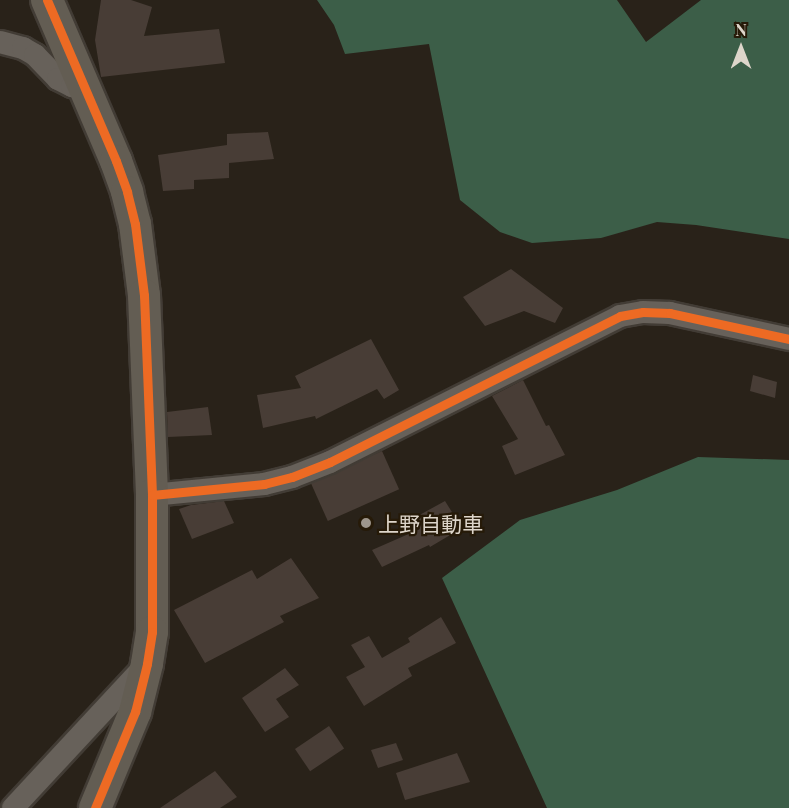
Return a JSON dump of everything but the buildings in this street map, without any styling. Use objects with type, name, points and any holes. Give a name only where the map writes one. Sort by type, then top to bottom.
[{"type":"street","points":[[47,0],[116,160],[135,224],[144,295],[154,588],[147,664],[131,723],[94,808]]},
{"type":"street","points":[[0,42],[23,48],[35,55],[58,79],[72,86],[86,88]]},
{"type":"street","points":[[152,495],[264,484],[292,477],[330,462],[620,316],[643,312],[670,313],[789,339]]},
{"type":"street","points":[[13,808],[147,664]]},
{"type":"green space","points":[[317,0],[617,0],[646,42],[701,0],[789,0],[789,239],[696,225],[657,222],[601,238],[532,243],[500,232],[460,200],[429,44],[345,54],[334,25]]},
{"type":"green space","points":[[698,457],[789,460],[789,808],[547,808],[442,578],[520,520],[617,490]]},
{"type":"cycle path","points":[[47,0],[127,192],[135,224],[144,295],[152,495],[152,632],[135,712],[95,808]]},
{"type":"cycle path","points":[[152,495],[264,484],[292,477],[330,462],[620,316],[643,312],[670,313],[789,339]]},
{"type":"place","name":"上野自動車","points":[[366,523]]}]
